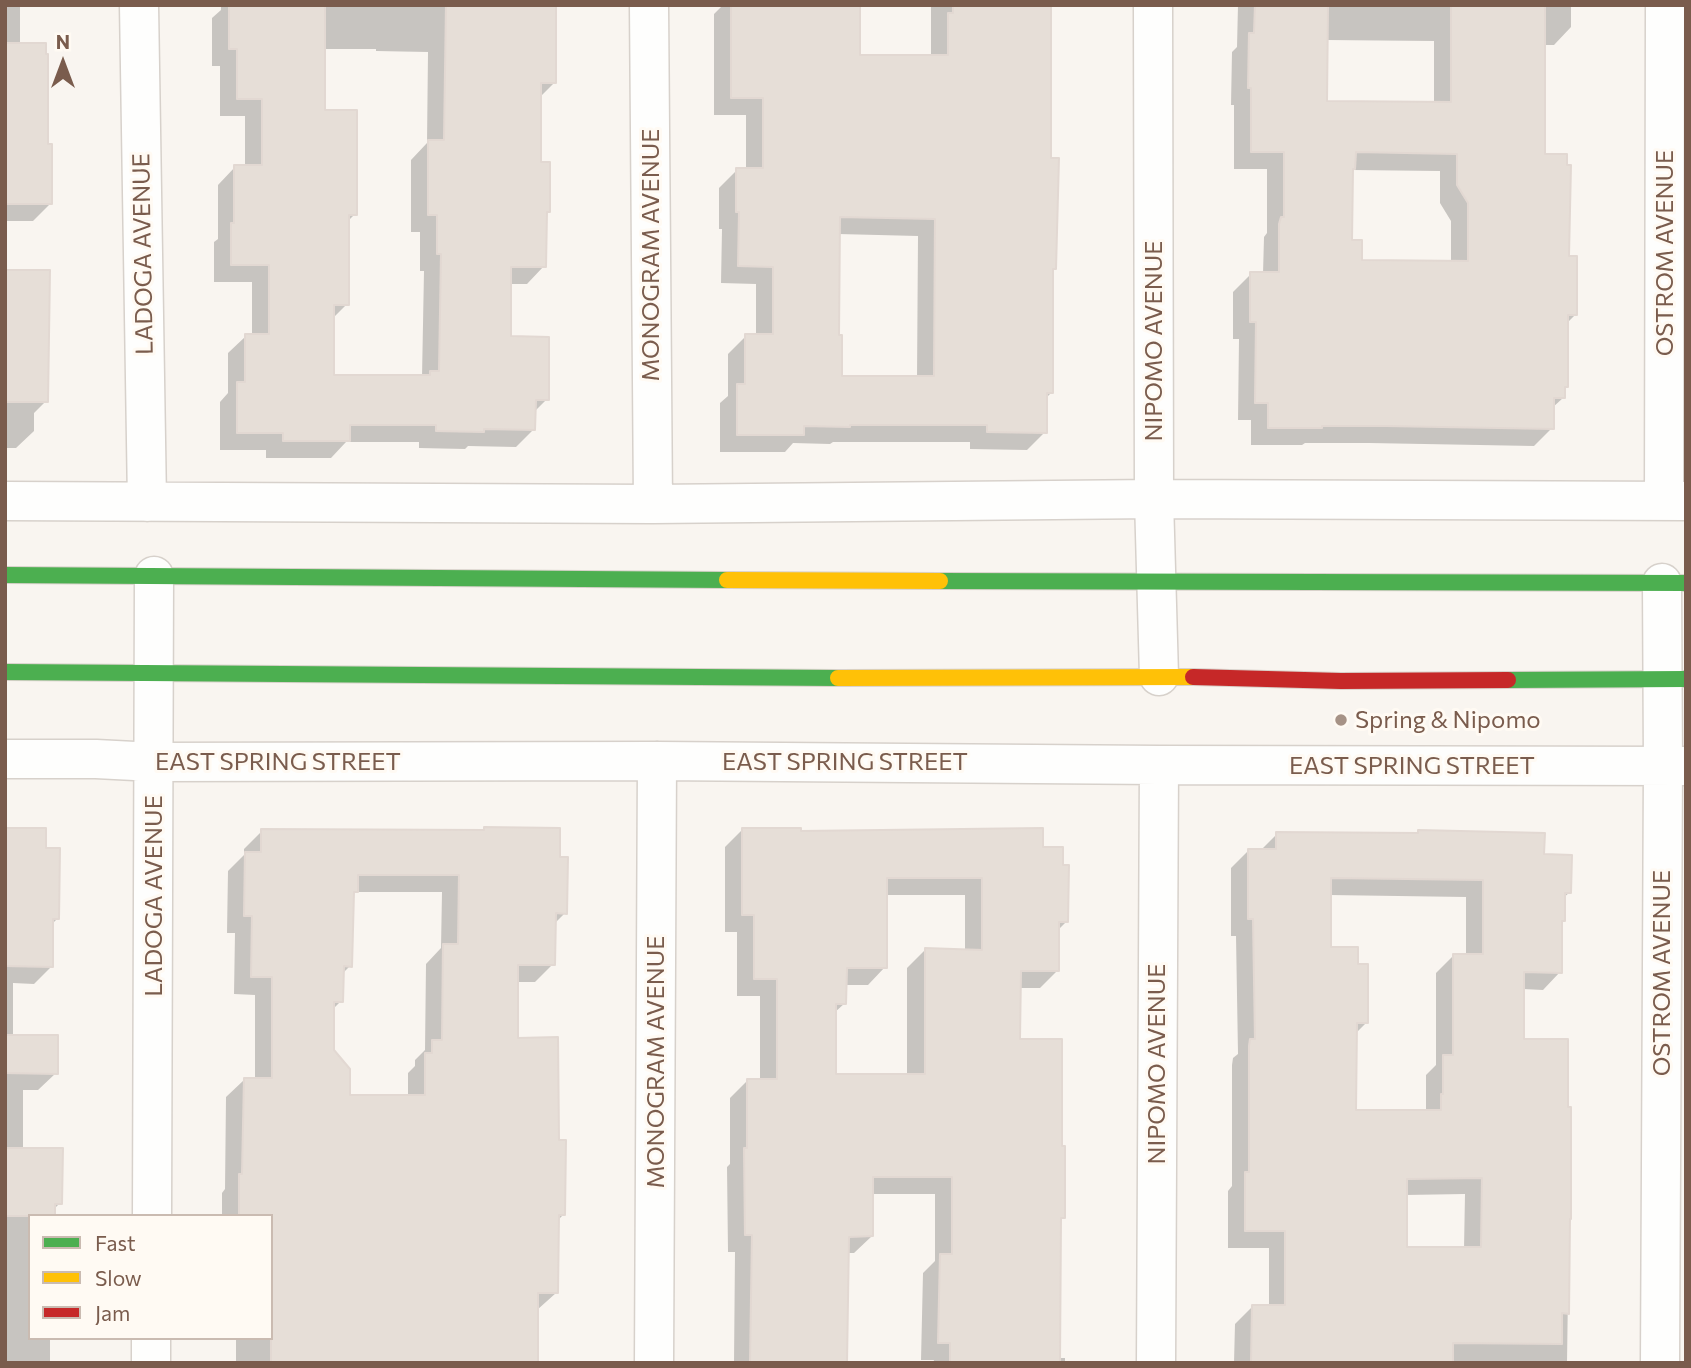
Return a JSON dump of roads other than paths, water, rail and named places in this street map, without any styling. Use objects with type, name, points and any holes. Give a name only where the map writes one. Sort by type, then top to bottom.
[{"type":"main road","points":[[5,575],[1674,583]]},
{"type":"main road","points":[[5,672],[764,678],[1158,676],[1341,681],[1674,679]]},
{"type":"street","name":"LADOGA AVENUE","points":[[139,5],[147,502]]},
{"type":"street","name":"MONOGRAM AVENUE","points":[[649,5],[653,504]]},
{"type":"street","name":"NIPOMO AVENUE","points":[[1153,5],[1154,499],[1158,676]]},
{"type":"street","name":"OSTROM AVENUE","points":[[1665,5],[1675,501]]},
{"type":"street","points":[[5,501],[653,504],[1154,499],[1675,501]]},
{"type":"street","name":"LADOGA AVENUE","points":[[152,1214],[154,576]]},
{"type":"street","name":"OSTROM AVENUE","points":[[1660,1363],[1674,766],[1674,583]]},
{"type":"street","name":"EAST SPRING STREET","points":[[5,759],[155,762],[657,761],[1674,766]]},
{"type":"street","name":"MONOGRAM AVENUE","points":[[654,1363],[657,761]]},
{"type":"street","name":"NIPOMO AVENUE","points":[[1156,1363],[1159,765]]},
{"type":"street","points":[[151,1340],[151,1363]]},
{"type":"place","name":"Spring & Nipomo","points":[[1341,720]]}]
